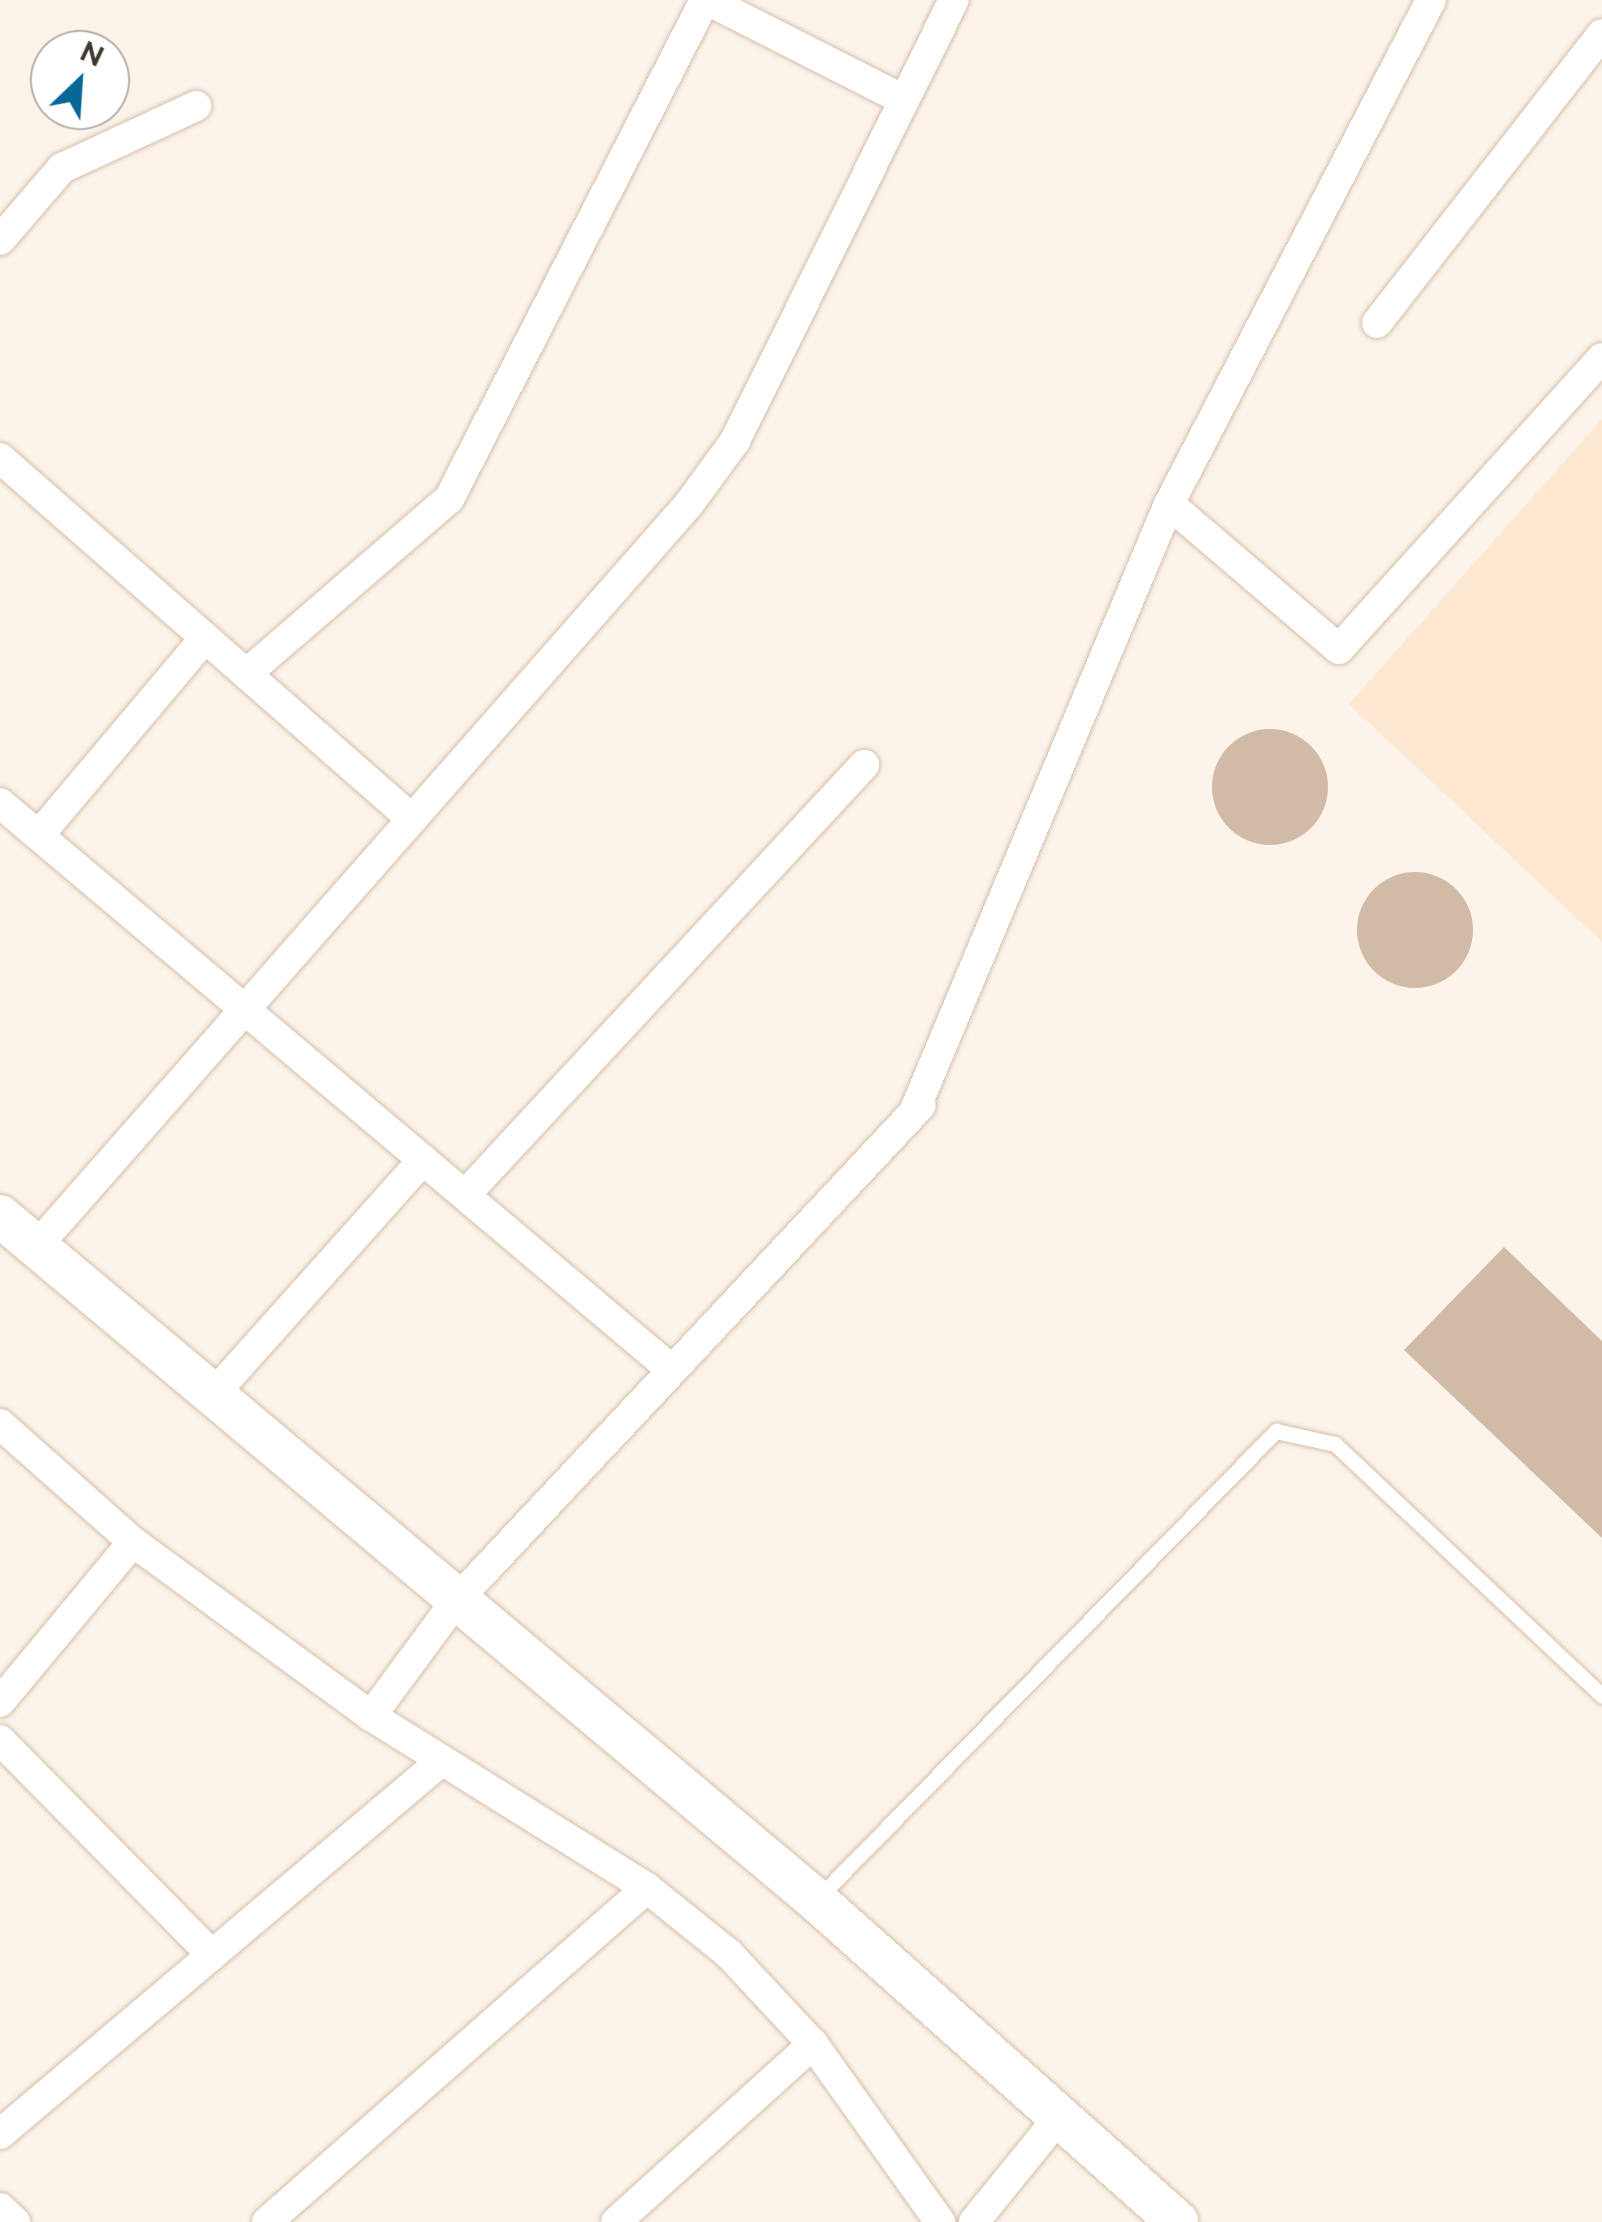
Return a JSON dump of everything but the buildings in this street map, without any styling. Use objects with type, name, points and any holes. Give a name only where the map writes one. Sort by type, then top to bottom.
[{"type":"street","points":[[246,674],[449,499],[706,0],[904,100]]},
{"type":"street","points":[[36,1248],[412,819],[735,440],[954,0]]},
{"type":"street","points":[[371,1716],[455,1602],[918,1108],[1169,504],[1431,0]]},
{"type":"street","points":[[1378,323],[1602,34]]},
{"type":"street","points":[[0,240],[62,168],[196,106]]},
{"type":"street","points":[[1169,504],[1339,649],[1602,358]]},
{"type":"street","points":[[0,458],[412,819]]},
{"type":"street","points":[[38,835],[205,638]]},
{"type":"street","points":[[465,1195],[864,765]]},
{"type":"street","points":[[0,803],[672,1370]]},
{"type":"street","points":[[210,1397],[423,1160]]},
{"type":"street","points":[[0,1216],[210,1397],[816,1900],[1178,2222]]},
{"type":"street","points":[[0,1424],[133,1542],[371,1716],[439,1763],[647,1888],[730,1954],[812,2044],[940,2222]]},
{"type":"street","points":[[0,1702],[133,1542]]},
{"type":"street","points":[[0,1740],[212,1955]]},
{"type":"street","points":[[0,2134],[439,1763]]},
{"type":"street","points":[[266,2222],[647,1888]]},
{"type":"street","points":[[616,2222],[812,2044]]},
{"type":"street","points":[[974,2222],[1059,2118]]},
{"type":"street","points":[[0,2208],[15,2222]]},
{"type":"lane","points":[[816,1900],[1276,1431],[1335,1444],[1602,1696]]},
{"type":"shaded area","points":[[1602,419],[1602,942],[1349,704]]}]
